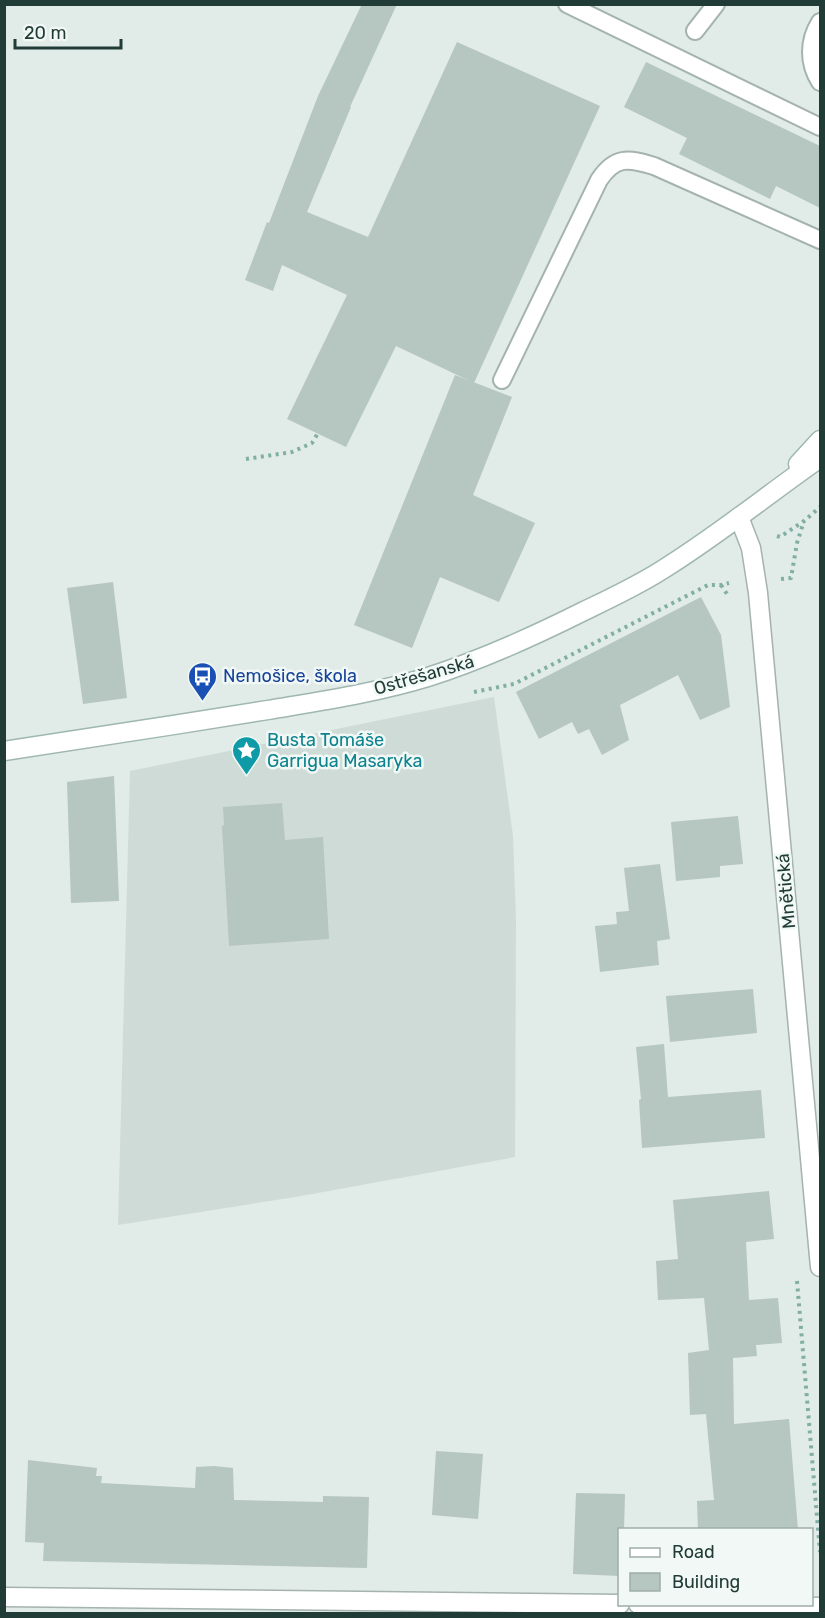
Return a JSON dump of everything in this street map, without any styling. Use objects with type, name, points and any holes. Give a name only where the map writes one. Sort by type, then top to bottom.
[{"type":"street","points":[[770,493],[820,440]]},
{"type":"street","points":[[770,493],[820,458]]},
{"type":"street","name":"Ostřešanská","points":[[4,751],[163,728],[330,699],[382,689],[426,677],[534,636],[660,572],[708,540],[770,493]]},
{"type":"street","name":"Mnětická","points":[[739,517],[751,548],[758,594],[820,1267]]},
{"type":"street","points":[[4,1597],[618,1604]]},
{"type":"street","points":[[729,1606],[820,1607]]},
{"type":"lane","points":[[567,4],[820,127]]},
{"type":"lane","points":[[695,31],[716,4]]},
{"type":"lane","points":[[820,22],[813,36],[811,48],[811,61],[820,82]]},
{"type":"lane","points":[[502,380],[599,180],[613,164],[622,160],[632,160],[654,166],[820,240]]},
{"type":"path","points":[[246,459],[292,452],[312,443],[318,433]]},
{"type":"path","points":[[739,517],[780,537],[820,507]]},
{"type":"shaded area","points":[[494,697],[513,836],[516,919],[515,1157],[301,1196],[118,1225],[130,771]]},
{"type":"building","points":[[362,4],[397,4],[350,107],[307,212],[368,237],[457,42],[600,106],[474,383],[396,346],[346,447],[287,419],[347,295],[282,265],[273,291],[245,280],[318,96]]},
{"type":"building","points":[[646,62],[820,146],[820,208],[776,186],[770,199],[679,154],[687,138],[624,107]]},
{"type":"building","points":[[455,375],[512,397],[473,495],[535,523],[499,602],[440,577],[412,648],[354,625]]},
{"type":"building","points":[[113,582],[127,698],[83,704],[67,588]]},
{"type":"building","points":[[701,597],[721,635],[730,707],[700,720],[678,675],[620,705],[629,740],[602,755],[589,729],[578,734],[572,722],[539,739],[516,692]]},
{"type":"building","points":[[114,776],[119,901],[71,903],[67,782]]},
{"type":"building","points":[[282,803],[285,840],[323,837],[329,939],[229,946],[222,826],[224,825],[223,807]]},
{"type":"building","points":[[738,816],[743,864],[720,866],[720,877],[676,881],[671,822]]},
{"type":"building","points":[[660,864],[670,939],[657,941],[659,965],[600,972],[595,926],[617,924],[616,912],[629,911],[624,868]]},
{"type":"building","points":[[753,989],[757,1033],[670,1042],[666,996]]},
{"type":"building","points":[[664,1044],[668,1097],[761,1090],[765,1138],[642,1148],[639,1100],[641,1099],[636,1047]]},
{"type":"building","points":[[769,1191],[774,1239],[746,1242],[749,1300],[778,1298],[782,1343],[756,1345],[757,1356],[733,1358],[734,1424],[789,1419],[798,1528],[698,1528],[697,1501],[714,1500],[706,1414],[690,1415],[688,1353],[709,1350],[704,1298],[658,1300],[656,1261],[678,1259],[673,1200]]},
{"type":"building","points":[[436,1451],[483,1454],[478,1519],[432,1515]]},
{"type":"building","points":[[28,1460],[97,1468],[96,1476],[102,1476],[101,1483],[195,1488],[196,1467],[233,1468],[234,1500],[323,1502],[323,1496],[369,1497],[367,1568],[43,1561],[44,1543],[25,1542]]},
{"type":"building","points":[[576,1493],[625,1494],[624,1528],[618,1528],[618,1576],[573,1574]]},
{"type":"place","name":"Nemošice, škola","points":[[202,702]]},
{"type":"place","name":"Busta Tomáše Garrigua Masaryka","points":[[246,776]]}]
